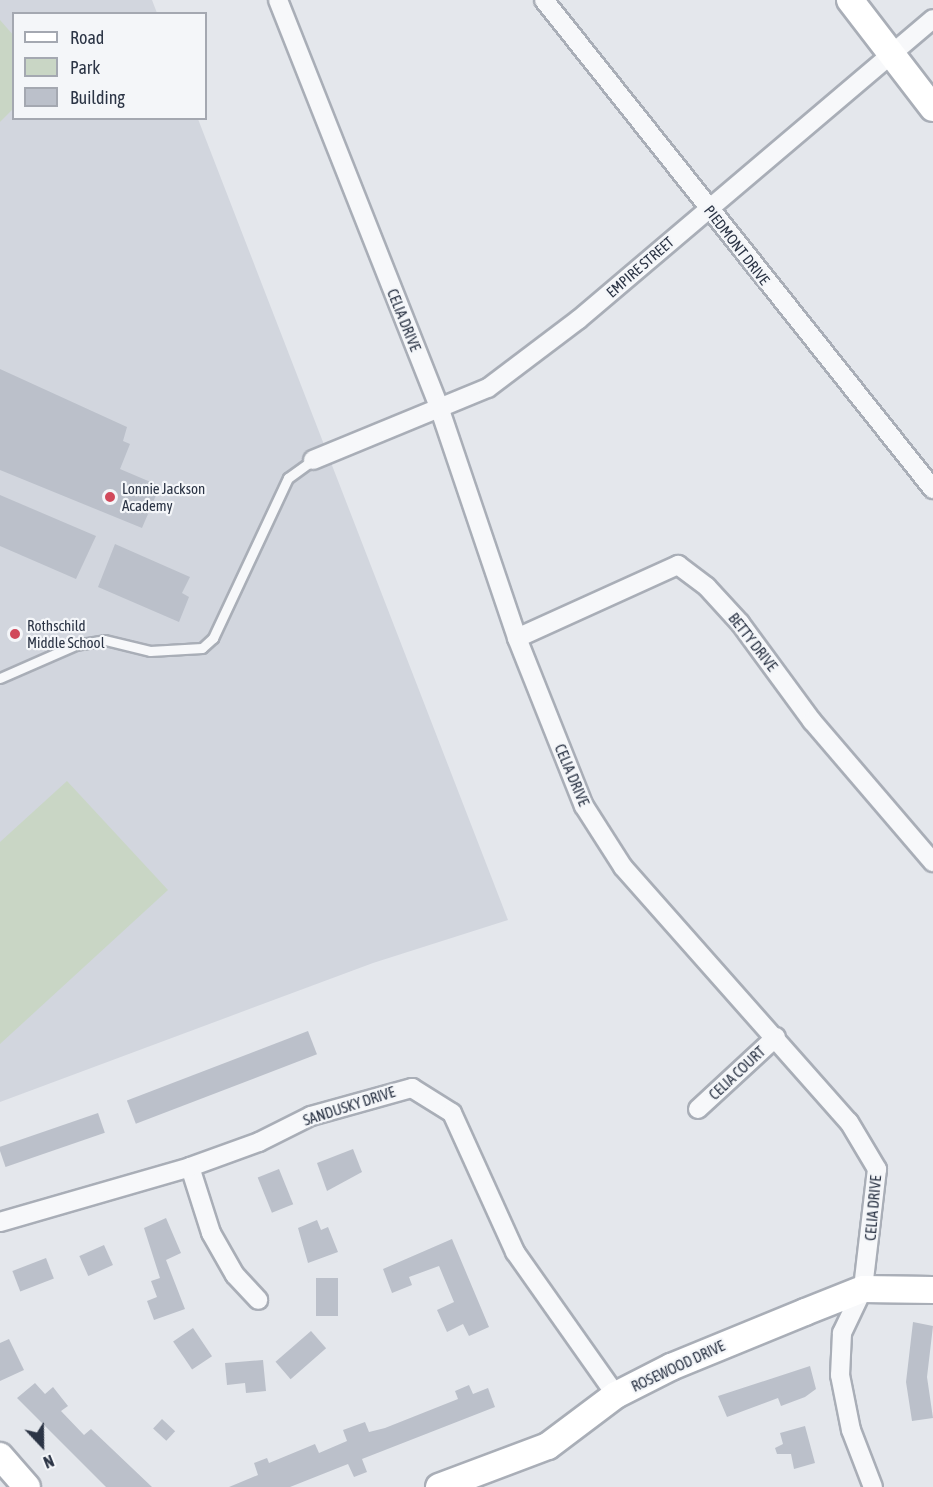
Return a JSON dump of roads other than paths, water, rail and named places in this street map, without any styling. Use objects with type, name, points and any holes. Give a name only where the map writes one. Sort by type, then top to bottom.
[{"type":"street","name":"CELIA DRIVE","points":[[278,0],[440,410],[517,638],[584,806],[623,867],[849,1122],[877,1169],[863,1289],[842,1333],[840,1375],[851,1430],[873,1487]]},
{"type":"street","name":"PIEDMONT DRIVE","points":[[544,0],[933,489]]},
{"type":"street","points":[[850,0],[933,108]]},
{"type":"street","name":"EMPIRE STREET","points":[[313,460],[440,410],[488,388],[560,334],[933,19]]},
{"type":"street","name":"BETTY DRIVE","points":[[517,638],[678,565],[707,587],[740,623],[812,721],[933,862]]},
{"type":"street","name":"CELIA COURT","points":[[698,1109],[776,1037]]},
{"type":"street","name":"SANDUSKY DRIVE","points":[[0,1222],[190,1167],[259,1142],[311,1116],[412,1088],[452,1113],[515,1252],[616,1395]]},
{"type":"street","points":[[190,1167],[211,1233],[235,1275],[258,1300]]},
{"type":"street","name":"ROSEWOOD DRIVE","points":[[439,1487],[548,1446],[616,1395],[671,1367],[863,1289],[933,1290]]},
{"type":"street","points":[[0,1456],[27,1487]]},
{"type":"lane","points":[[0,678],[75,645],[105,640],[150,651],[201,648],[213,638],[288,478],[313,460]]},
{"type":"place","name":"Lonnie Jackson Academy","points":[[110,497]]},
{"type":"place","name":"Rothschild Middle School","points":[[15,634]]}]
